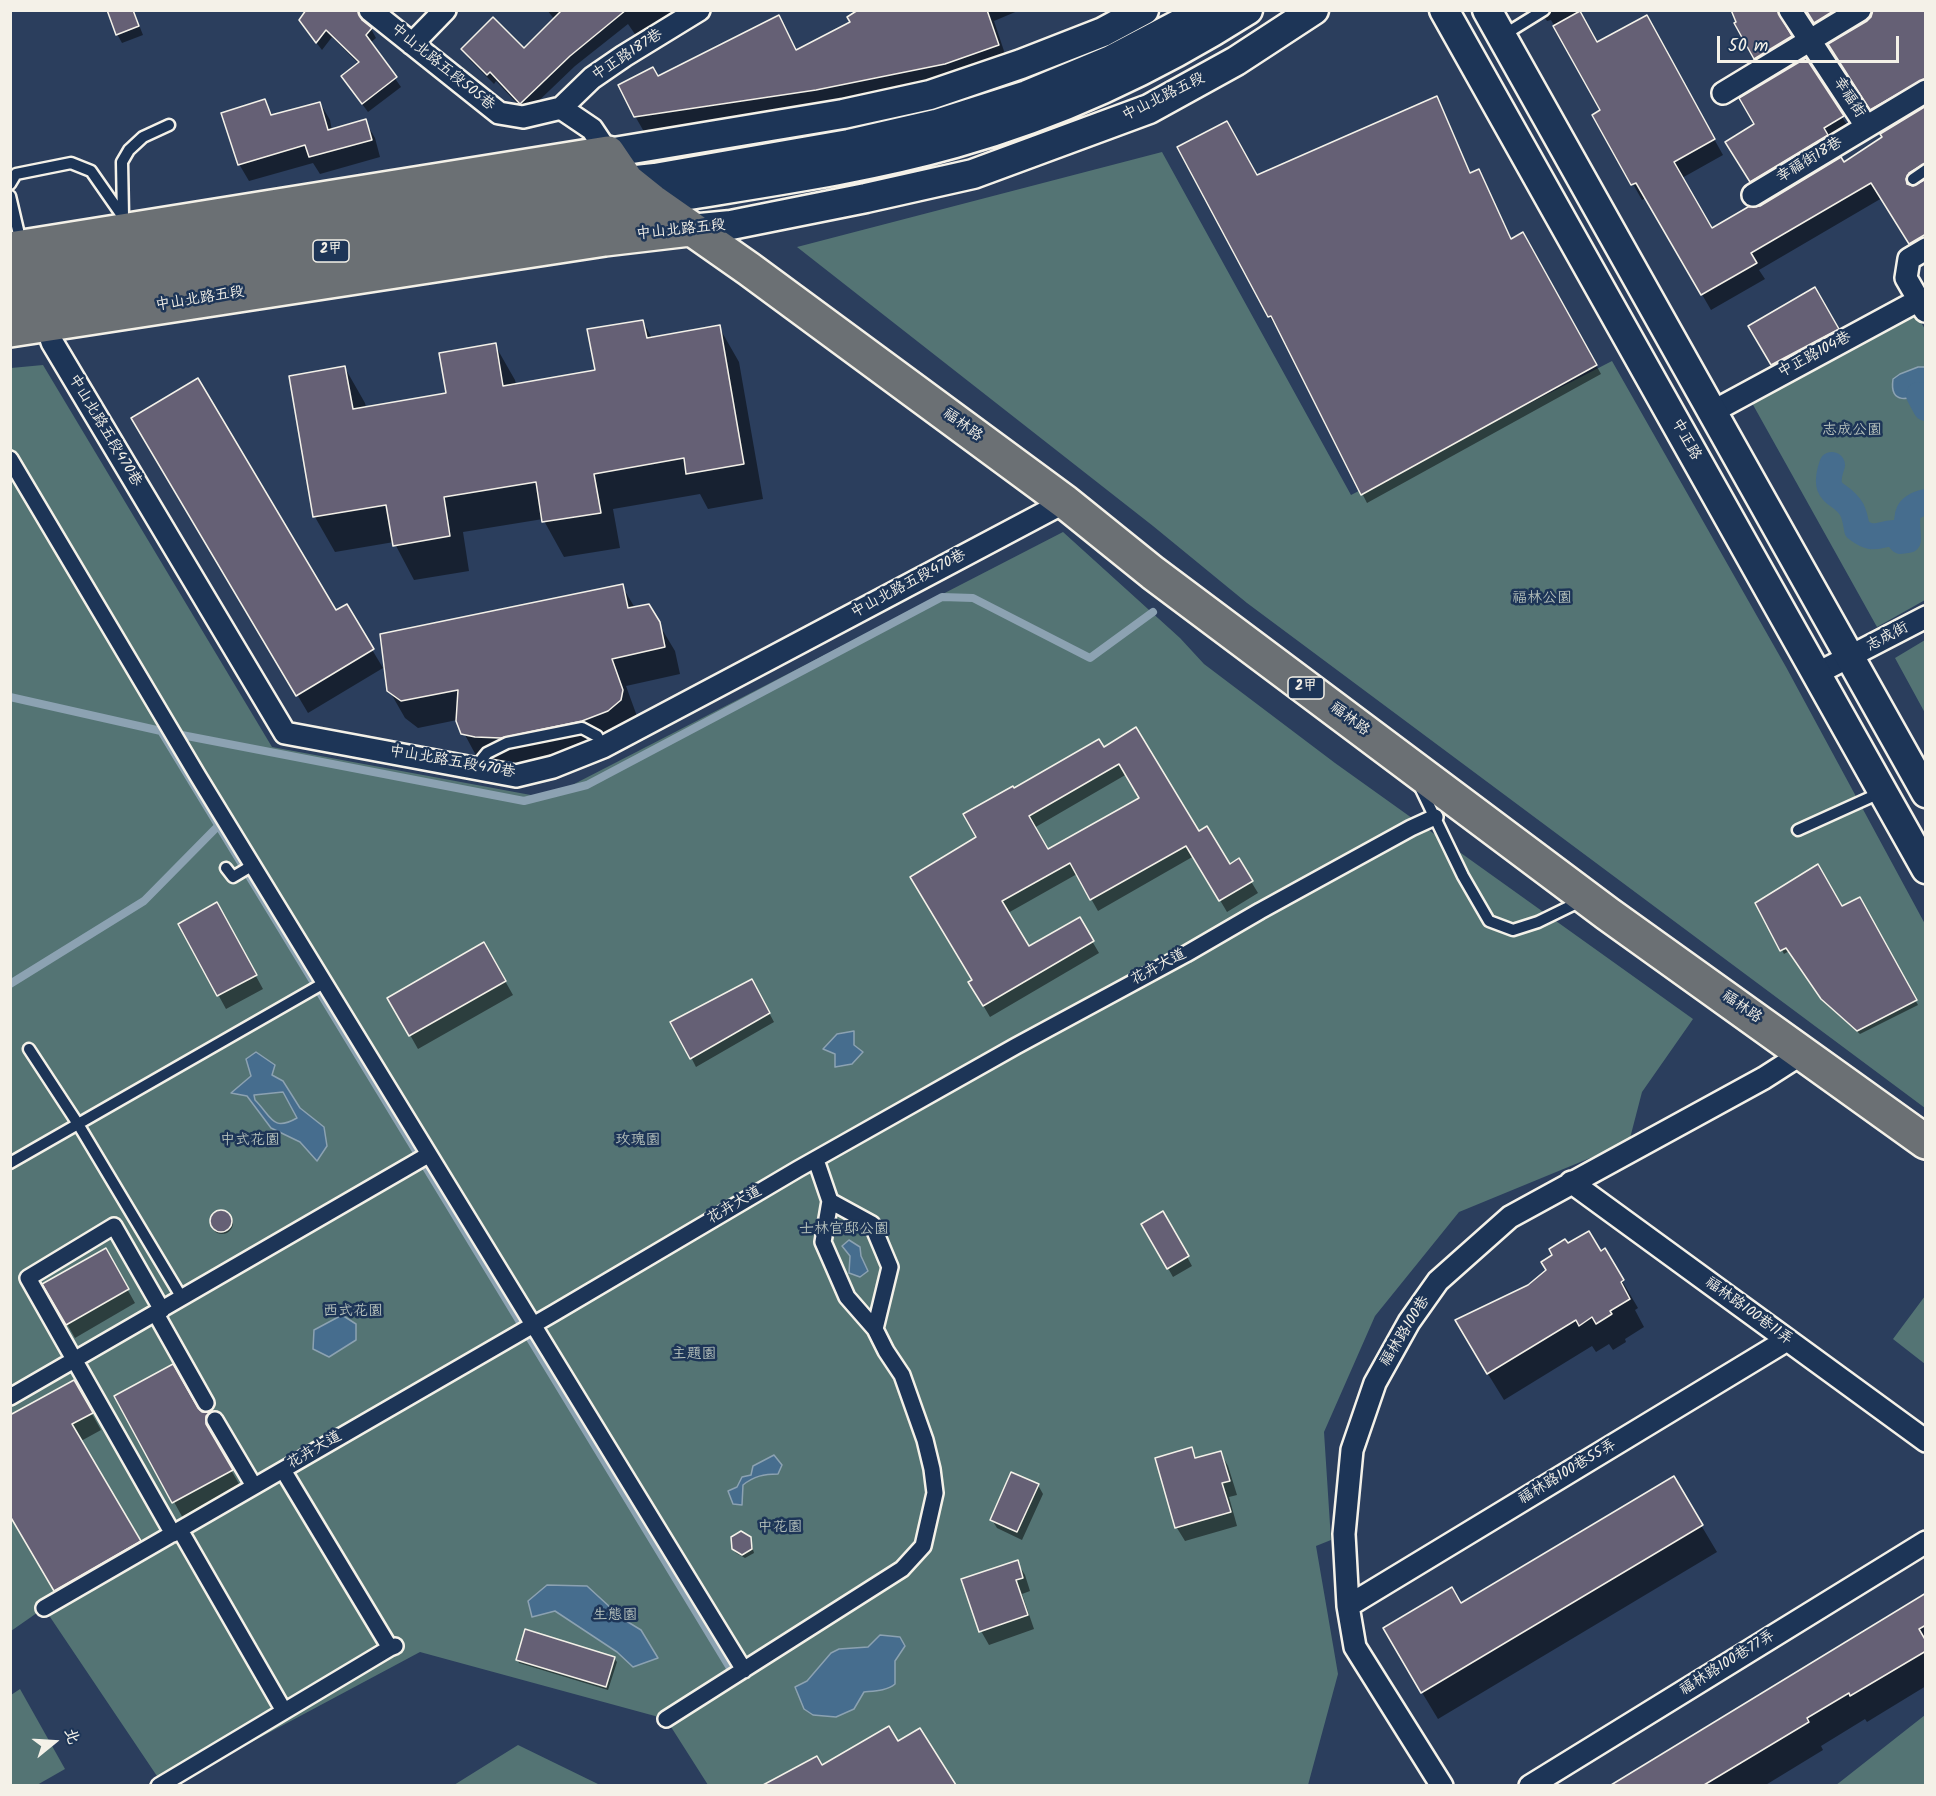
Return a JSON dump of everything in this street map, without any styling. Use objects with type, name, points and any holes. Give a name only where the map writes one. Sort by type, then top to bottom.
[{"type":"main road","name":"中山北路五段","points":[[10,330],[46,324],[386,231],[608,153],[843,114],[930,95],[1021,64],[1104,32],[1144,10]]},
{"type":"main road","name":"中山北路五段","points":[[639,191],[655,178],[849,144],[936,124],[1027,95],[1111,60],[1206,10]]},
{"type":"main road","name":"中山北路五段","points":[[10,302],[386,231],[639,191],[864,164],[955,143],[1055,110],[1131,76],[1215,31],[1248,10]]},
{"type":"main road","name":"中山北路五段","points":[[16,248],[112,237],[386,231],[604,239],[730,225],[973,174],[1149,109],[1236,60],[1314,10]]},
{"type":"main road","name":"中正路","points":[[1444,10],[1926,868]]},
{"type":"main road","points":[[1487,10],[1926,793]]},
{"type":"main road","points":[[608,153],[639,191]]},
{"type":"main road","name":"2甲","points":[[639,191],[690,229]]},
{"type":"main road","name":"福林路","points":[[690,229],[749,269],[1065,502],[1153,573],[1588,898],[1926,1142]]},
{"type":"main road","name":"中山北路五段","points":[[10,278],[112,237]]},
{"type":"street","name":"中山北路五段505巷","points":[[370,10],[499,113],[523,117],[561,108]]},
{"type":"street","points":[[412,44],[445,10]]},
{"type":"street","name":"中正路187巷","points":[[561,108],[600,72],[699,10]]},
{"type":"street","name":"幸福街","points":[[1790,10],[1866,126]]},
{"type":"street","points":[[1723,93],[1811,42],[1860,10]]},
{"type":"street","name":"幸福街18巷","points":[[1753,195],[1926,91]]},
{"type":"street","points":[[561,108],[592,129],[608,153]]},
{"type":"street","name":"中正路104巷","points":[[1712,412],[1922,306],[1906,278],[1917,254]]},
{"type":"street","name":"中山北路五段470巷","points":[[46,324],[52,342],[285,733],[474,769],[516,776],[553,767],[603,747],[1065,502]]},
{"type":"street","points":[[10,459],[198,776],[744,1670]]},
{"type":"street","name":"志成街","points":[[1816,674],[1926,617]]},
{"type":"street","name":"花卉大道","points":[[44,1608],[1016,1046],[1411,828],[1435,818]]},
{"type":"street","name":"福林路100巷","points":[[1442,1785],[1355,1647],[1348,1606],[1344,1534],[1352,1450],[1375,1383],[1409,1322],[1438,1281],[1510,1217],[1764,1078],[1803,1053]]},
{"type":"street","points":[[10,1397],[428,1155]]},
{"type":"street","points":[[666,1719],[903,1569],[923,1546],[936,1493],[925,1440],[902,1375],[886,1351],[876,1329],[847,1297],[823,1242],[830,1201],[816,1160]]},
{"type":"street","name":"福林路100巷11弄","points":[[1571,1182],[1926,1441]]},
{"type":"street","points":[[830,1201],[872,1224],[890,1267],[876,1329]]},
{"type":"street","points":[[206,1403],[114,1226],[28,1278],[74,1362],[284,1711]]},
{"type":"street","name":"福林路100巷55弄","points":[[1348,1606],[1787,1340]]},
{"type":"street","points":[[215,1420],[254,1486]]},
{"type":"street","points":[[159,1785],[393,1647],[283,1470]]},
{"type":"street","name":"福林路100巷77弄","points":[[1530,1785],[1926,1542]]},
{"type":"lane","points":[[1502,36],[1544,10]]},
{"type":"lane","points":[[112,237],[122,162],[129,150],[143,137],[169,125]]},
{"type":"lane","points":[[10,184],[16,174],[71,163],[91,171],[112,237]]},
{"type":"lane","points":[[1912,178],[1926,170]]},
{"type":"lane","points":[[10,196],[16,248]]},
{"type":"lane","points":[[474,769],[487,753],[507,743],[582,728],[597,736],[603,747]]},
{"type":"lane","points":[[1409,765],[1463,876],[1489,921],[1512,930],[1538,922],[1588,898]]},
{"type":"lane","points":[[1798,830],[1883,792]]},
{"type":"lane","points":[[226,868],[233,877],[253,865]]},
{"type":"lane","points":[[10,1163],[324,983]]},
{"type":"lane","points":[[29,1049],[78,1124],[182,1298]]},
{"type":"green space","name":"福林公園","points":[[1162,152],[1351,495],[1612,361],[1786,667],[1925,924],[1925,1108],[1247,603],[1153,526],[797,247]]},
{"type":"green space","name":"志成公園","points":[[1915,312],[1926,331],[1925,600],[1877,627],[1752,403]]},
{"type":"green space","name":"士林官邸公園","points":[[43,365],[272,747],[547,798],[1063,532],[1180,638],[1204,664],[1335,763],[1693,1019],[1642,1092],[1629,1142],[1459,1212],[1375,1316],[1324,1432],[1331,1540],[1316,1546],[1338,1674],[1308,1785],[708,1785],[666,1719],[420,1652],[171,1785],[163,1785],[44,1608],[11,1631],[11,368]]},
{"type":"green space","points":[[1925,640],[1925,713],[1895,658]]},
{"type":"green space","points":[[1925,1296],[1925,1364],[1893,1339]]},
{"type":"green space","points":[[20,1689],[65,1769],[37,1785],[12,1785],[11,1783],[11,1695]]},
{"type":"green space","points":[[1925,1715],[1925,1785],[1836,1785],[1840,1782]]},
{"type":"green space","points":[[518,1745],[600,1785],[454,1785]]},
{"type":"water","points":[[1918,367],[1925,367],[1925,393],[1907,398],[1897,397],[1894,393],[1893,379]]},
{"type":"water","points":[[854,1031],[854,1045],[863,1052],[852,1064],[835,1067],[835,1054],[823,1049],[837,1034]]},
{"type":"water","points":[[256,1052],[275,1065],[272,1075],[283,1081],[300,1108],[324,1127],[327,1146],[317,1161],[300,1142],[271,1128],[247,1096],[231,1093],[251,1076],[246,1059]],"holes":[[[283,1092],[297,1118],[282,1123],[273,1121],[255,1100],[254,1095]]]},
{"type":"water","points":[[849,1240],[860,1247],[861,1256],[868,1271],[860,1277],[849,1273],[850,1256],[842,1246]]},
{"type":"water","points":[[342,1315],[356,1324],[356,1340],[329,1357],[313,1349],[314,1330]]},
{"type":"water","points":[[774,1455],[782,1465],[778,1474],[768,1474],[751,1479],[743,1485],[742,1505],[733,1504],[728,1491],[737,1487],[742,1477],[751,1475],[753,1466]]},
{"type":"water","points":[[547,1585],[587,1586],[623,1619],[641,1630],[658,1658],[633,1667],[617,1652],[555,1611],[532,1617],[528,1601]]},
{"type":"water","points":[[880,1635],[900,1637],[905,1646],[895,1661],[895,1684],[884,1689],[864,1692],[854,1709],[836,1717],[813,1715],[804,1709],[795,1687],[807,1681],[831,1653],[839,1649],[868,1647]]},
{"type":"building","points":[[107,10],[133,10],[139,26],[116,35]]},
{"type":"building","points":[[306,10],[358,10],[362,20],[372,28],[366,35],[397,77],[362,104],[341,76],[359,62],[326,30],[316,43],[299,20]]},
{"type":"building","points":[[562,10],[626,10],[570,56],[520,104],[490,72],[487,75],[461,49],[493,17],[524,48]]},
{"type":"building","points":[[858,10],[987,10],[999,45],[945,64],[816,90],[634,117],[618,85],[653,67],[658,76],[779,15],[796,50],[850,22],[847,17]]},
{"type":"building","points":[[1731,10],[1777,10],[1792,36],[1754,59],[1734,23],[1736,22]]},
{"type":"building","points":[[1806,10],[1835,10],[1814,23]]},
{"type":"building","points":[[1873,10],[1926,10],[1926,78],[1870,110],[1828,44],[1867,21]]},
{"type":"building","points":[[1580,11],[1597,42],[1647,15],[1715,139],[1674,162],[1712,228],[1748,207],[1760,206],[1841,157],[1844,162],[1882,137],[1880,134],[1926,106],[1926,163],[1909,173],[1906,179],[1907,184],[1913,186],[1926,179],[1926,234],[1909,244],[1871,183],[1751,253],[1757,263],[1701,295],[1636,183],[1631,185],[1592,115],[1600,110],[1553,26]]},
{"type":"building","points":[[1806,58],[1844,116],[1824,128],[1828,135],[1750,182],[1725,142],[1754,124],[1739,98]]},
{"type":"building","points":[[1437,96],[1470,173],[1479,169],[1511,239],[1523,232],[1597,365],[1361,495],[1271,316],[1268,317],[1177,147],[1227,121],[1257,175]]},
{"type":"building","points":[[265,99],[271,115],[320,102],[328,130],[366,119],[372,140],[309,157],[305,145],[238,165],[221,113]]},
{"type":"building","points":[[1815,287],[1839,329],[1771,365],[1748,326]]},
{"type":"building","points":[[643,320],[647,338],[720,325],[744,464],[686,474],[684,458],[594,474],[601,513],[542,522],[536,482],[444,497],[450,536],[393,546],[386,505],[313,517],[289,376],[345,366],[353,409],[446,393],[439,353],[496,343],[503,386],[595,370],[587,329]]},
{"type":"building","points":[[198,378],[336,610],[347,604],[374,649],[296,696],[131,418]]},
{"type":"building","points":[[623,584],[628,608],[649,604],[660,622],[665,647],[612,659],[623,690],[621,700],[608,711],[582,721],[501,738],[475,737],[461,734],[456,721],[458,690],[401,701],[387,691],[380,634]]},
{"type":"building","points":[[1136,727],[1199,831],[1207,826],[1230,864],[1239,858],[1253,881],[1219,901],[1186,846],[1090,900],[1070,863],[1002,901],[1029,946],[1080,917],[1094,941],[983,1006],[968,982],[972,980],[910,877],[976,837],[963,814],[1013,786],[1014,788],[1099,739],[1104,747]],"holes":[[[1119,764],[1139,798],[1048,849],[1029,816]]]},
{"type":"building","points":[[1818,864],[1842,906],[1860,897],[1917,1000],[1857,1031],[1821,999],[1786,948],[1780,951],[1755,903]]},
{"type":"building","points":[[217,902],[257,975],[217,996],[178,924]]},
{"type":"building","points":[[484,942],[506,981],[409,1036],[387,998]]},
{"type":"building","points":[[752,979],[770,1013],[690,1059],[670,1022]]},
{"type":"building","points":[[221,1210],[229,1213],[232,1221],[229,1229],[221,1232],[213,1229],[210,1221],[213,1213]]},
{"type":"building","points":[[1163,1211],[1189,1256],[1167,1269],[1141,1224]]},
{"type":"building","points":[[1589,1231],[1601,1251],[1605,1248],[1624,1280],[1621,1282],[1630,1299],[1610,1311],[1612,1314],[1596,1324],[1592,1317],[1579,1326],[1576,1320],[1487,1374],[1455,1320],[1528,1285],[1546,1270],[1541,1262],[1552,1255],[1549,1249],[1565,1239],[1568,1243]]},
{"type":"building","points":[[106,1248],[129,1289],[66,1325],[42,1284]]},
{"type":"building","points":[[173,1364],[198,1408],[202,1412],[210,1412],[206,1416],[206,1424],[233,1470],[172,1503],[114,1396]]},
{"type":"building","points":[[74,1380],[93,1413],[72,1424],[141,1541],[54,1591],[10,1516],[10,1415]]},
{"type":"building","points":[[1192,1447],[1195,1458],[1221,1451],[1230,1481],[1222,1483],[1231,1512],[1175,1528],[1155,1458]]},
{"type":"building","points":[[1011,1472],[1039,1484],[1017,1532],[990,1520]]},
{"type":"building","points":[[1674,1476],[1703,1525],[1421,1693],[1383,1628],[1452,1587],[1461,1603]]},
{"type":"building","points":[[741,1531],[751,1537],[752,1549],[742,1555],[732,1549],[731,1537]]},
{"type":"building","points":[[1018,1560],[1023,1578],[1016,1580],[1028,1615],[979,1632],[961,1579]]},
{"type":"building","points":[[1926,1593],[1926,1625],[1919,1629],[1926,1641],[1926,1651],[1850,1696],[1849,1693],[1807,1718],[1809,1722],[1704,1785],[1611,1785]]},
{"type":"building","points":[[525,1629],[615,1657],[606,1687],[516,1660]]},
{"type":"building","points":[[889,1726],[898,1741],[920,1728],[956,1785],[763,1785],[817,1756],[822,1765]]},
{"type":"waterway","points":[[1919,395],[1926,408]]},
{"type":"waterway","points":[[1832,465],[1829,476],[1831,488],[1852,510],[1857,529],[1868,535],[1894,533],[1901,541],[1908,540],[1909,511],[1926,502]]},
{"type":"waterway","points":[[10,697],[161,731],[524,801],[587,785],[942,597],[973,598],[1090,658],[1153,612]]},
{"type":"waterway","points":[[161,731],[730,1668]]},
{"type":"waterway","points":[[10,984],[144,901],[218,826]]},
{"type":"park label","name":"中式花園","points":[[250,1141]]},
{"type":"park label","name":"玫瑰園","points":[[638,1141]]},
{"type":"park label","name":"西式花園","points":[[353,1312]]},
{"type":"park label","name":"主題園","points":[[694,1355]]},
{"type":"park label","name":"中花園","points":[[780,1528]]},
{"type":"park label","name":"生態園","points":[[615,1616]]}]
